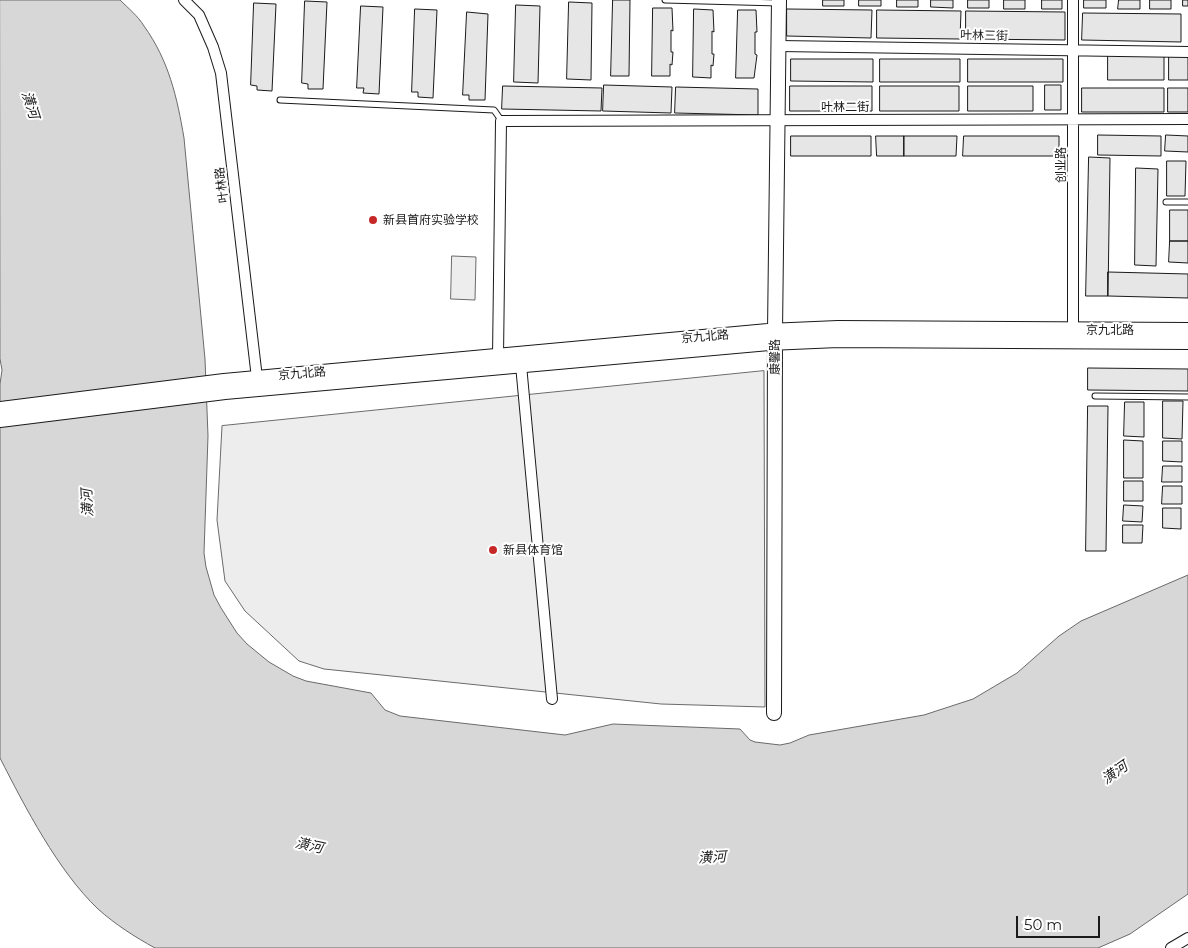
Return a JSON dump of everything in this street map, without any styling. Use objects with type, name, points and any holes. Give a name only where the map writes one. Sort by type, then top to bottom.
[{"type":"main road","name":"康馨路","points":[[774,713],[775,337],[779,1]]},
{"type":"main road","name":"京九北路","points":[[225,386],[521,365],[775,337],[838,328],[1188,330]]},
{"type":"main road","name":"京九北路","points":[[225,386],[257,378],[498,356],[775,337],[838,340],[1188,342]]},
{"type":"main road","points":[[0,409],[225,386]]},
{"type":"main road","points":[[0,420],[225,386]]},
{"type":"street","name":"叶林路","points":[[184,0],[199,15],[213,47],[220,73],[257,378]]},
{"type":"street","name":"创业路","points":[[1073,0],[1073,330]]},
{"type":"street","name":"叶林三街","points":[[779,46],[1188,52]]},
{"type":"street","name":"叶林二街","points":[[501,121],[1188,119]]},
{"type":"street","points":[[498,356],[501,121]]},
{"type":"street","points":[[521,365],[552,699]]},
{"type":"street","points":[[1171,948],[1188,938]]},
{"type":"lane","points":[[665,0],[779,1]]},
{"type":"lane","points":[[280,100],[494,110],[501,121]]},
{"type":"lane","points":[[1166,202],[1188,202]]},
{"type":"lane","points":[[1095,396],[1188,397]]},
{"type":"shaded area","points":[[452,256],[476,257],[475,300],[451,299]]},
{"type":"shaded area","name":"新县体育馆","points":[[764,371],[765,707],[661,704],[324,669],[299,661],[245,611],[225,581],[217,520],[222,426]]},
{"type":"water","name":"潢河","points":[[0,0],[120,0],[142,22],[153,39],[166,66],[175,94],[184,138],[205,359],[208,436],[204,553],[206,567],[214,595],[237,633],[269,662],[306,681],[371,693],[385,710],[400,716],[565,735],[613,724],[740,729],[750,740],[755,742],[780,745],[809,735],[924,715],[973,699],[1017,673],[1059,636],[1081,621],[1188,575],[1188,894],[1130,934],[1098,948],[155,948],[112,920],[83,894],[69,876],[43,838],[0,758],[0,384],[2,370],[0,359]]},
{"type":"building","points":[[613,0],[630,0],[629,76],[611,76]]},
{"type":"building","points":[[823,0],[844,0],[844,6],[823,6]]},
{"type":"building","points":[[859,0],[881,0],[881,6],[859,6]]},
{"type":"building","points":[[897,0],[918,0],[918,7],[897,7]]},
{"type":"building","points":[[931,0],[953,0],[953,8],[931,7]]},
{"type":"building","points":[[968,0],[989,0],[989,8],[968,8]]},
{"type":"building","points":[[1004,0],[1025,0],[1025,9],[1004,9]]},
{"type":"building","points":[[1042,0],[1062,0],[1062,9],[1042,9]]},
{"type":"building","points":[[1084,0],[1106,0],[1106,8],[1084,8]]},
{"type":"building","points":[[1119,0],[1140,0],[1140,9],[1118,9]]},
{"type":"building","points":[[1150,0],[1171,0],[1171,9],[1150,9]]},
{"type":"building","points":[[1183,0],[1188,0],[1188,6],[1183,6]]},
{"type":"building","points":[[305,1],[327,2],[323,89],[308,89],[308,84],[302,83]]},
{"type":"building","points":[[569,2],[592,3],[591,80],[567,79]]},
{"type":"building","points":[[254,3],[276,4],[272,91],[257,90],[257,86],[251,85]]},
{"type":"building","points":[[516,5],[540,6],[538,83],[514,82]]},
{"type":"building","points":[[361,6],[383,7],[379,94],[363,93],[364,88],[357,88]]},
{"type":"building","points":[[653,8],[672,8],[673,31],[671,30],[671,52],[673,52],[670,76],[652,76]]},
{"type":"building","points":[[415,9],[437,10],[433,98],[418,97],[418,92],[412,92]]},
{"type":"building","points":[[694,9],[713,10],[712,54],[714,54],[713,66],[711,65],[711,78],[693,77]]},
{"type":"building","points":[[787,9],[872,10],[871,38],[787,36]]},
{"type":"building","points":[[738,10],[756,10],[755,54],[757,55],[754,78],[736,78]]},
{"type":"building","points":[[877,10],[961,11],[960,39],[877,38]]},
{"type":"building","points":[[966,11],[1065,12],[1065,40],[966,39]]},
{"type":"building","points":[[467,12],[488,14],[485,100],[469,100],[469,95],[463,95]]},
{"type":"building","points":[[1083,13],[1181,14],[1181,42],[1082,40]]},
{"type":"building","points":[[1108,55],[1164,55],[1164,80],[1108,80]]},
{"type":"building","points":[[1169,55],[1188,55],[1188,80],[1169,80]]},
{"type":"building","points":[[791,59],[873,59],[873,82],[791,81]]},
{"type":"building","points":[[880,59],[960,59],[960,82],[880,82]]},
{"type":"building","points":[[968,59],[1063,59],[1063,82],[968,82]]},
{"type":"building","points":[[604,85],[672,87],[671,113],[603,111]]},
{"type":"building","points":[[1045,85],[1061,85],[1061,110],[1045,110]]},
{"type":"building","points":[[503,86],[602,88],[601,111],[502,109]]},
{"type":"building","points":[[790,86],[872,86],[872,111],[790,111]]},
{"type":"building","points":[[880,86],[959,86],[959,111],[880,111]]},
{"type":"building","points":[[968,86],[1033,86],[1033,111],[968,111]]},
{"type":"building","points":[[676,87],[758,89],[758,115],[675,113]]},
{"type":"building","points":[[1082,88],[1164,88],[1164,112],[1082,112]]},
{"type":"building","points":[[1168,88],[1188,88],[1188,112],[1168,112]]},
{"type":"building","points":[[1098,135],[1161,136],[1161,156],[1098,155]]},
{"type":"building","points":[[1166,135],[1188,136],[1188,152],[1165,151]]},
{"type":"building","points":[[791,136],[871,136],[871,156],[791,156]]},
{"type":"building","points":[[876,136],[904,136],[904,156],[877,156]]},
{"type":"building","points":[[904,136],[957,136],[956,156],[904,156]]},
{"type":"building","points":[[964,136],[1059,136],[1059,156],[963,156]]},
{"type":"building","points":[[1089,157],[1110,158],[1108,296],[1086,296]]},
{"type":"building","points":[[1167,161],[1186,161],[1185,196],[1167,196]]},
{"type":"building","points":[[1136,168],[1158,169],[1156,266],[1135,265]]},
{"type":"building","points":[[1170,210],[1188,210],[1188,241],[1170,241]]},
{"type":"building","points":[[1170,241],[1188,241],[1188,263],[1169,262]]},
{"type":"building","points":[[1108,272],[1188,274],[1188,298],[1108,296]]},
{"type":"building","points":[[1088,368],[1188,369],[1188,391],[1088,390]]},
{"type":"building","points":[[1163,401],[1183,401],[1182,439],[1163,438]]},
{"type":"building","points":[[1125,402],[1144,402],[1144,437],[1124,436]]},
{"type":"building","points":[[1088,406],[1108,406],[1106,551],[1086,551]]},
{"type":"building","points":[[1124,440],[1143,441],[1143,478],[1124,478]]},
{"type":"building","points":[[1163,441],[1182,441],[1182,462],[1163,461]]},
{"type":"building","points":[[1163,466],[1182,466],[1182,482],[1162,482]]},
{"type":"building","points":[[1124,481],[1143,481],[1143,501],[1124,501]]},
{"type":"building","points":[[1163,486],[1182,486],[1182,504],[1162,504]]},
{"type":"building","points":[[1124,505],[1143,506],[1142,522],[1123,521]]},
{"type":"building","points":[[1163,508],[1181,508],[1181,529],[1163,528]]},
{"type":"building","points":[[1123,525],[1143,525],[1142,543],[1123,543]]},
{"type":"place","name":"新县首府实验学校","points":[[373,220]]},
{"type":"place","name":"新县体育馆","points":[[493,550]]}]
